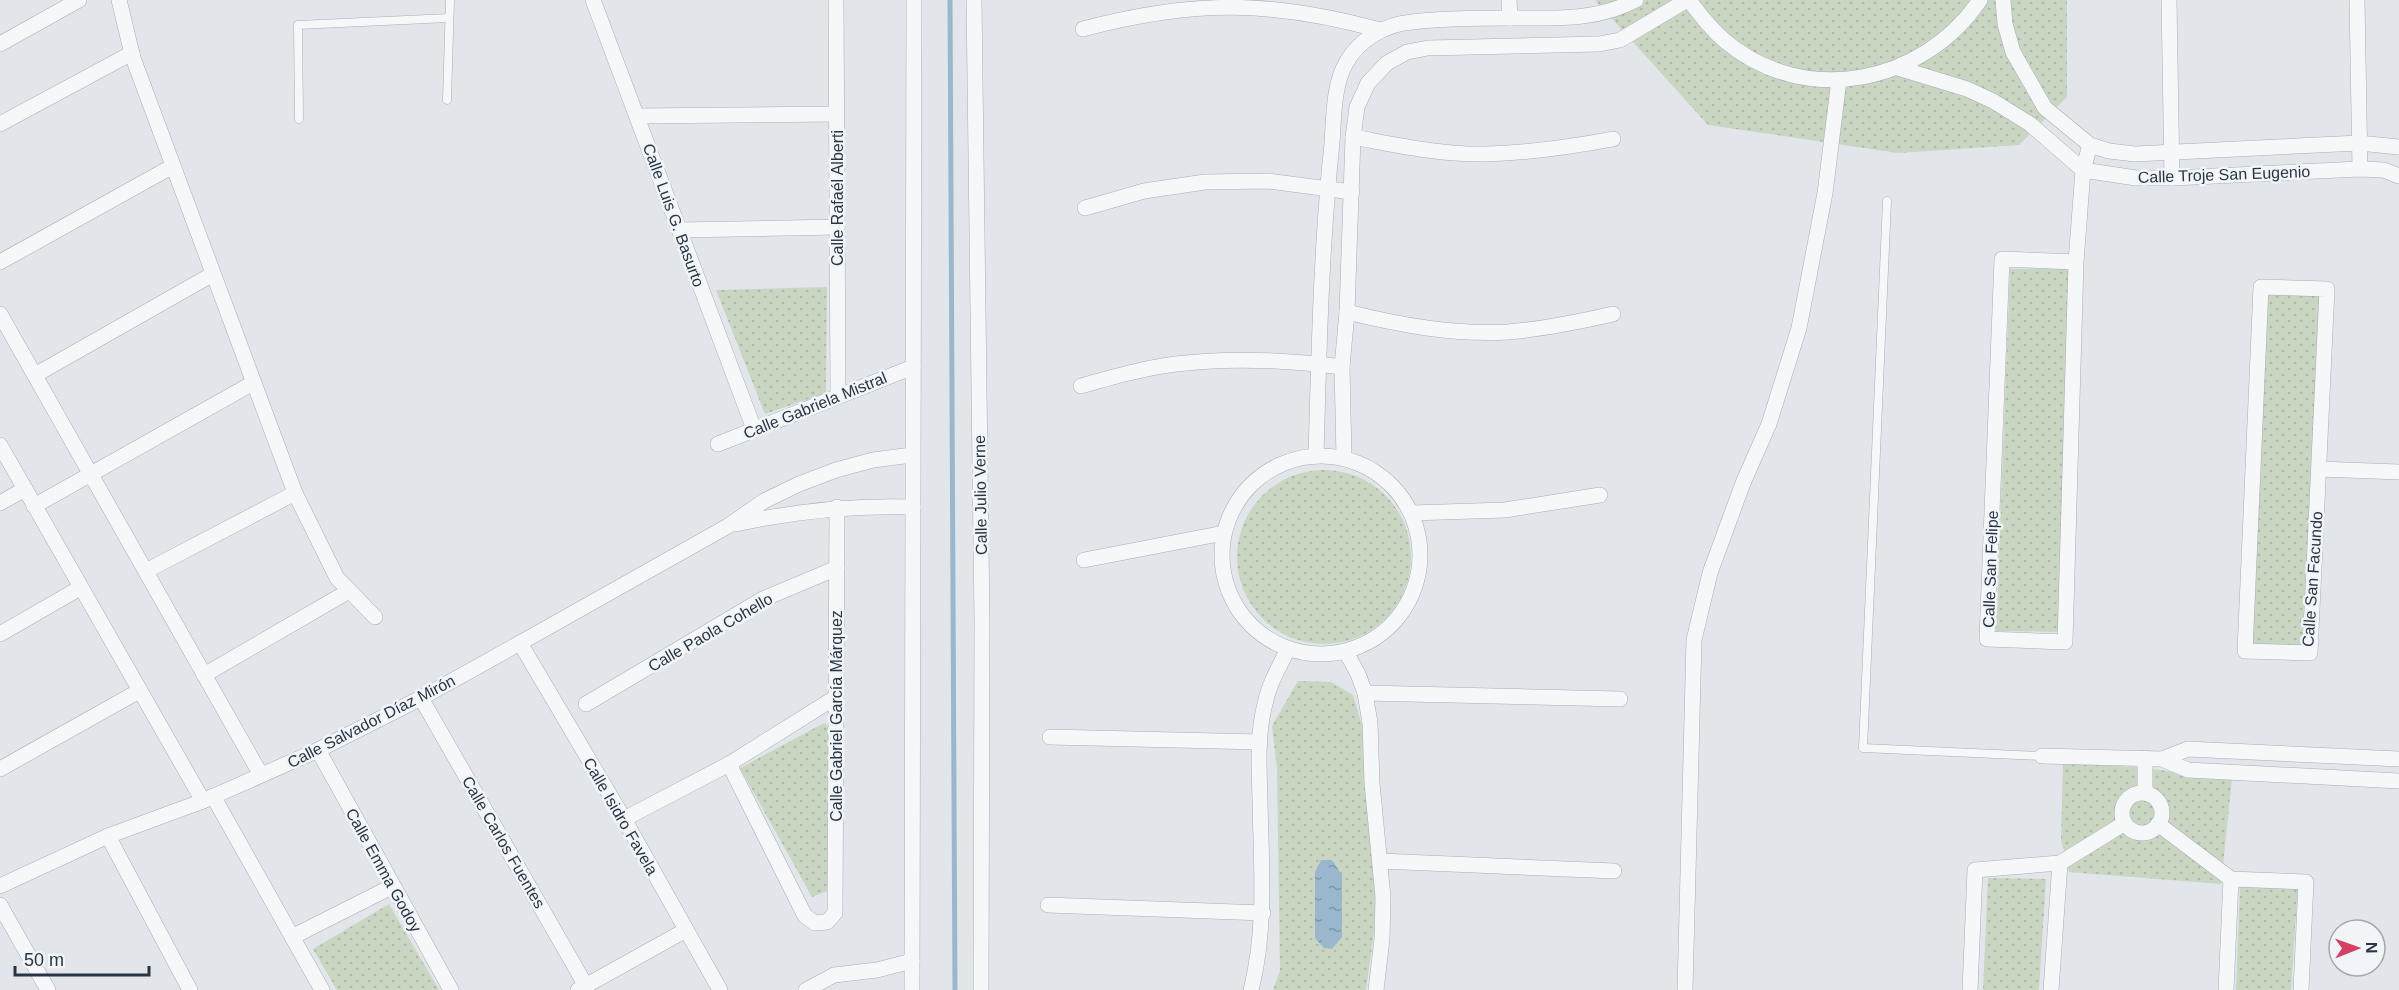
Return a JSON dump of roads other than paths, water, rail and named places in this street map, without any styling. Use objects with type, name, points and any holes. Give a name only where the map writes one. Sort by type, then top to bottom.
[{"type":"street","points":[[0,44],[79,0]]},
{"type":"street","points":[[119,0],[132,53],[295,493],[337,578],[375,617]]},
{"type":"street","points":[[593,0],[599,0]]},
{"type":"street","name":"Calle Luis G. Basurto","points":[[593,0],[754,429]]},
{"type":"street","name":"Calle Rafaél Alberti","points":[[836,0],[838,396]]},
{"type":"street","points":[[912,990],[914,0]]},
{"type":"street","name":"Calle Julio Verne","points":[[974,0],[982,621],[981,990]]},
{"type":"street","points":[[1509,0],[1510,18]]},
{"type":"street","points":[[1316,456],[1327,188],[1338,87],[1346,63],[1361,44],[1380,30],[1410,22],[1510,18],[1575,19],[1618,9],[1636,0]]},
{"type":"street","points":[[1344,458],[1342,367],[1347,312],[1353,136],[1357,107],[1368,83],[1388,63],[1407,52],[1428,48],[1599,44],[1620,40],[1688,0],[1726,41],[1750,57],[1775,69],[1803,77],[1839,80],[1865,77],[1898,68],[1925,55],[1949,37],[1970,15],[1980,0]]},
{"type":"street","name":"Calle Troje San Eugenio","points":[[2002,0],[2005,24],[2013,52],[2045,108],[2090,145],[2109,151],[2171,153],[2359,143],[2399,147]]},
{"type":"street","points":[[2169,0],[2172,178]]},
{"type":"street","points":[[2357,0],[2360,169]]},
{"type":"street","points":[[1083,29],[1145,12],[1209,3],[1252,3],[1338,12],[1380,30]]},
{"type":"street","points":[[0,124],[132,53]]},
{"type":"street","points":[[1898,68],[1967,90],[1993,101],[2030,124],[2083,170]]},
{"type":"street","points":[[1684,990],[1694,640],[1710,573],[1743,483],[1769,424],[1799,328],[1825,193],[1839,80]]},
{"type":"street","points":[[2030,124],[2045,108]]},
{"type":"street","points":[[637,116],[837,114]]},
{"type":"street","points":[[1353,136],[1418,149],[1483,154],[1548,151],[1613,139]]},
{"type":"street","name":"Calle San Felipe","points":[[2076,262],[2002,259],[1987,639],[2066,642],[2076,262],[2083,170],[2090,145]]},
{"type":"street","points":[[0,262],[173,165]]},
{"type":"street","name":"Calle Troje San Eugenio","points":[[2083,170],[2136,178],[2360,169],[2384,170],[2399,176]]},
{"type":"street","points":[[1084,208],[1144,191],[1206,182],[1268,181],[1352,192]]},
{"type":"street","points":[[680,230],[837,227]]},
{"type":"street","points":[[35,375],[213,274]]},
{"type":"street","name":"Calle San Facundo","points":[[2261,287],[2327,289],[2319,469],[2310,653],[2245,651],[2261,287]]},
{"type":"street","points":[[1347,312],[1400,325],[1453,331],[1507,332],[1560,326],[1613,314]]},
{"type":"street","points":[[0,314],[261,775]]},
{"type":"street","points":[[1081,386],[1128,373],[1176,364],[1224,360],[1272,360],[1342,367]]},
{"type":"street","name":"Calle Gabriela Mistral","points":[[718,444],[913,367]]},
{"type":"street","points":[[34,506],[253,383]]},
{"type":"street","points":[[0,445],[139,691],[208,798],[322,990]]},
{"type":"street","name":"Calle Salvador Díaz Mirón","points":[[0,886],[108,836],[208,798],[318,750],[421,698],[728,526],[764,501],[799,484],[845,468],[912,455]]},
{"type":"street","points":[[1316,456],[1344,458],[1365,466],[1383,478],[1399,494],[1411,513],[1419,541],[1419,570],[1410,598],[1395,622],[1372,640],[1346,652],[1317,655],[1288,650],[1267,639],[1248,623],[1234,604],[1225,581],[1222,557],[1224,533],[1233,509],[1248,488],[1261,477],[1290,460],[1316,456]]},
{"type":"street","points":[[2319,469],[2399,472]]},
{"type":"street","points":[[0,503],[25,489]]},
{"type":"street","points":[[146,571],[295,493]]},
{"type":"street","points":[[1411,513],[1505,510],[1600,495]]},
{"type":"street","name":"Calle Salvador Díaz Mirón","points":[[728,526],[782,514],[837,507],[912,507]]},
{"type":"street","name":"Calle Gabriel García Márquez","points":[[729,764],[805,916],[815,923],[826,922],[835,913],[837,507]]},
{"type":"street","points":[[1084,560],[1224,533]]},
{"type":"street","name":"Calle Paola Cohello","points":[[586,704],[763,599],[837,568]]},
{"type":"street","points":[[0,634],[80,588]]},
{"type":"street","points":[[204,675],[349,591]]},
{"type":"street","name":"Calle Isidro Favela","points":[[520,643],[624,819],[720,990]]},
{"type":"street","points":[[1251,990],[1259,957],[1263,913],[1260,742],[1264,705],[1275,673],[1288,650]]},
{"type":"street","points":[[1346,652],[1365,693],[1370,723],[1372,783],[1383,918],[1376,990]]},
{"type":"street","points":[[0,770],[139,691]]},
{"type":"street","points":[[1365,693],[1620,699]]},
{"type":"street","points":[[624,819],[729,764],[836,697]]},
{"type":"street","name":"Calle Carlos Fuentes","points":[[421,698],[582,988]]},
{"type":"street","points":[[1050,737],[1260,742]]},
{"type":"street","points":[[2162,759],[2188,749],[2399,759]]},
{"type":"street","name":"Calle Emma Godoy","points":[[318,750],[451,990]]},
{"type":"street","points":[[2042,756],[2162,759],[2188,770],[2399,781]]},
{"type":"street","points":[[2145,758],[2145,793]]},
{"type":"street","points":[[2145,793],[2156,798],[2161,807],[2158,824],[2155,828],[2144,832],[2133,831],[2125,823],[2122,812],[2125,801],[2134,794],[2145,793]]},
{"type":"street","points":[[1970,990],[1975,870],[2060,863],[2125,823]]},
{"type":"street","points":[[2158,824],[2231,879],[2306,882],[2301,990]]},
{"type":"street","points":[[108,836],[190,990]]},
{"type":"street","points":[[1380,861],[1614,871]]},
{"type":"street","points":[[2051,990],[2060,863]]},
{"type":"street","points":[[2226,990],[2231,879]]},
{"type":"street","points":[[292,937],[393,886]]},
{"type":"street","points":[[1048,905],[1263,913]]},
{"type":"street","points":[[0,906],[48,990]]},
{"type":"street","points":[[582,988],[686,930]]},
{"type":"street","points":[[806,990],[834,975],[877,970],[912,961]]},
{"type":"lane","points":[[447,100],[450,0]]},
{"type":"lane","points":[[299,119],[298,25],[449,18]]},
{"type":"lane","points":[[1887,201],[1863,748],[2042,756]]},
{"type":"water","points":[[1321,860],[1332,860],[1342,875],[1342,937],[1332,949],[1324,948],[1315,938],[1315,872]]},
{"type":"waterway","points":[[950,0],[955,990]]}]
